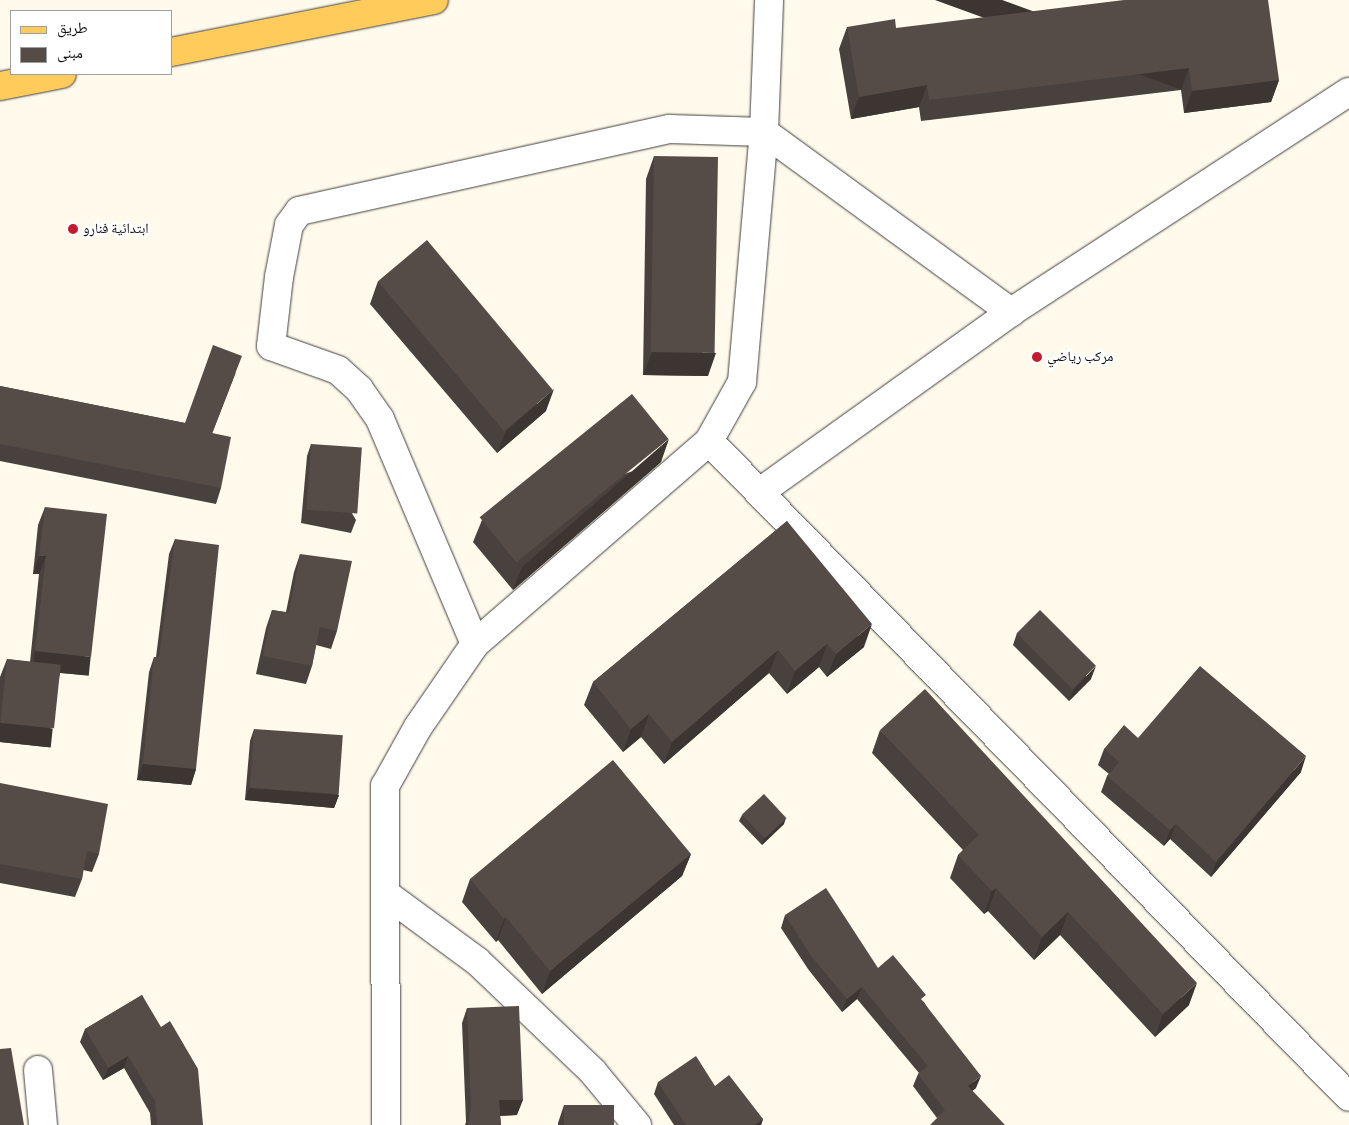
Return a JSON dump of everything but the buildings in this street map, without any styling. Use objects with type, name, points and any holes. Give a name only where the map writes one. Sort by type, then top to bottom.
[{"type":"main road","points":[[172,52],[434,0]]},
{"type":"main road","points":[[0,86],[57,75]]},
{"type":"street","points":[[386,1125],[385,786],[418,727],[475,644],[709,441],[742,382],[764,132],[769,0]]},
{"type":"street","points":[[760,492],[1011,312],[1349,92]]},
{"type":"street","points":[[475,644],[380,419],[359,389],[338,370],[271,346],[279,278],[289,225],[299,211],[670,129],[764,132],[1011,312]]},
{"type":"street","points":[[709,441],[1349,1097]]},
{"type":"street","points":[[386,894],[476,961],[593,1072],[637,1125]]},
{"type":"street","points":[[38,1070],[43,1125]]},
{"type":"place","name":"ابتدائية فنارو","points":[[73,229]]},
{"type":"place","name":"مركب رياضي","points":[[1037,357]]}]
